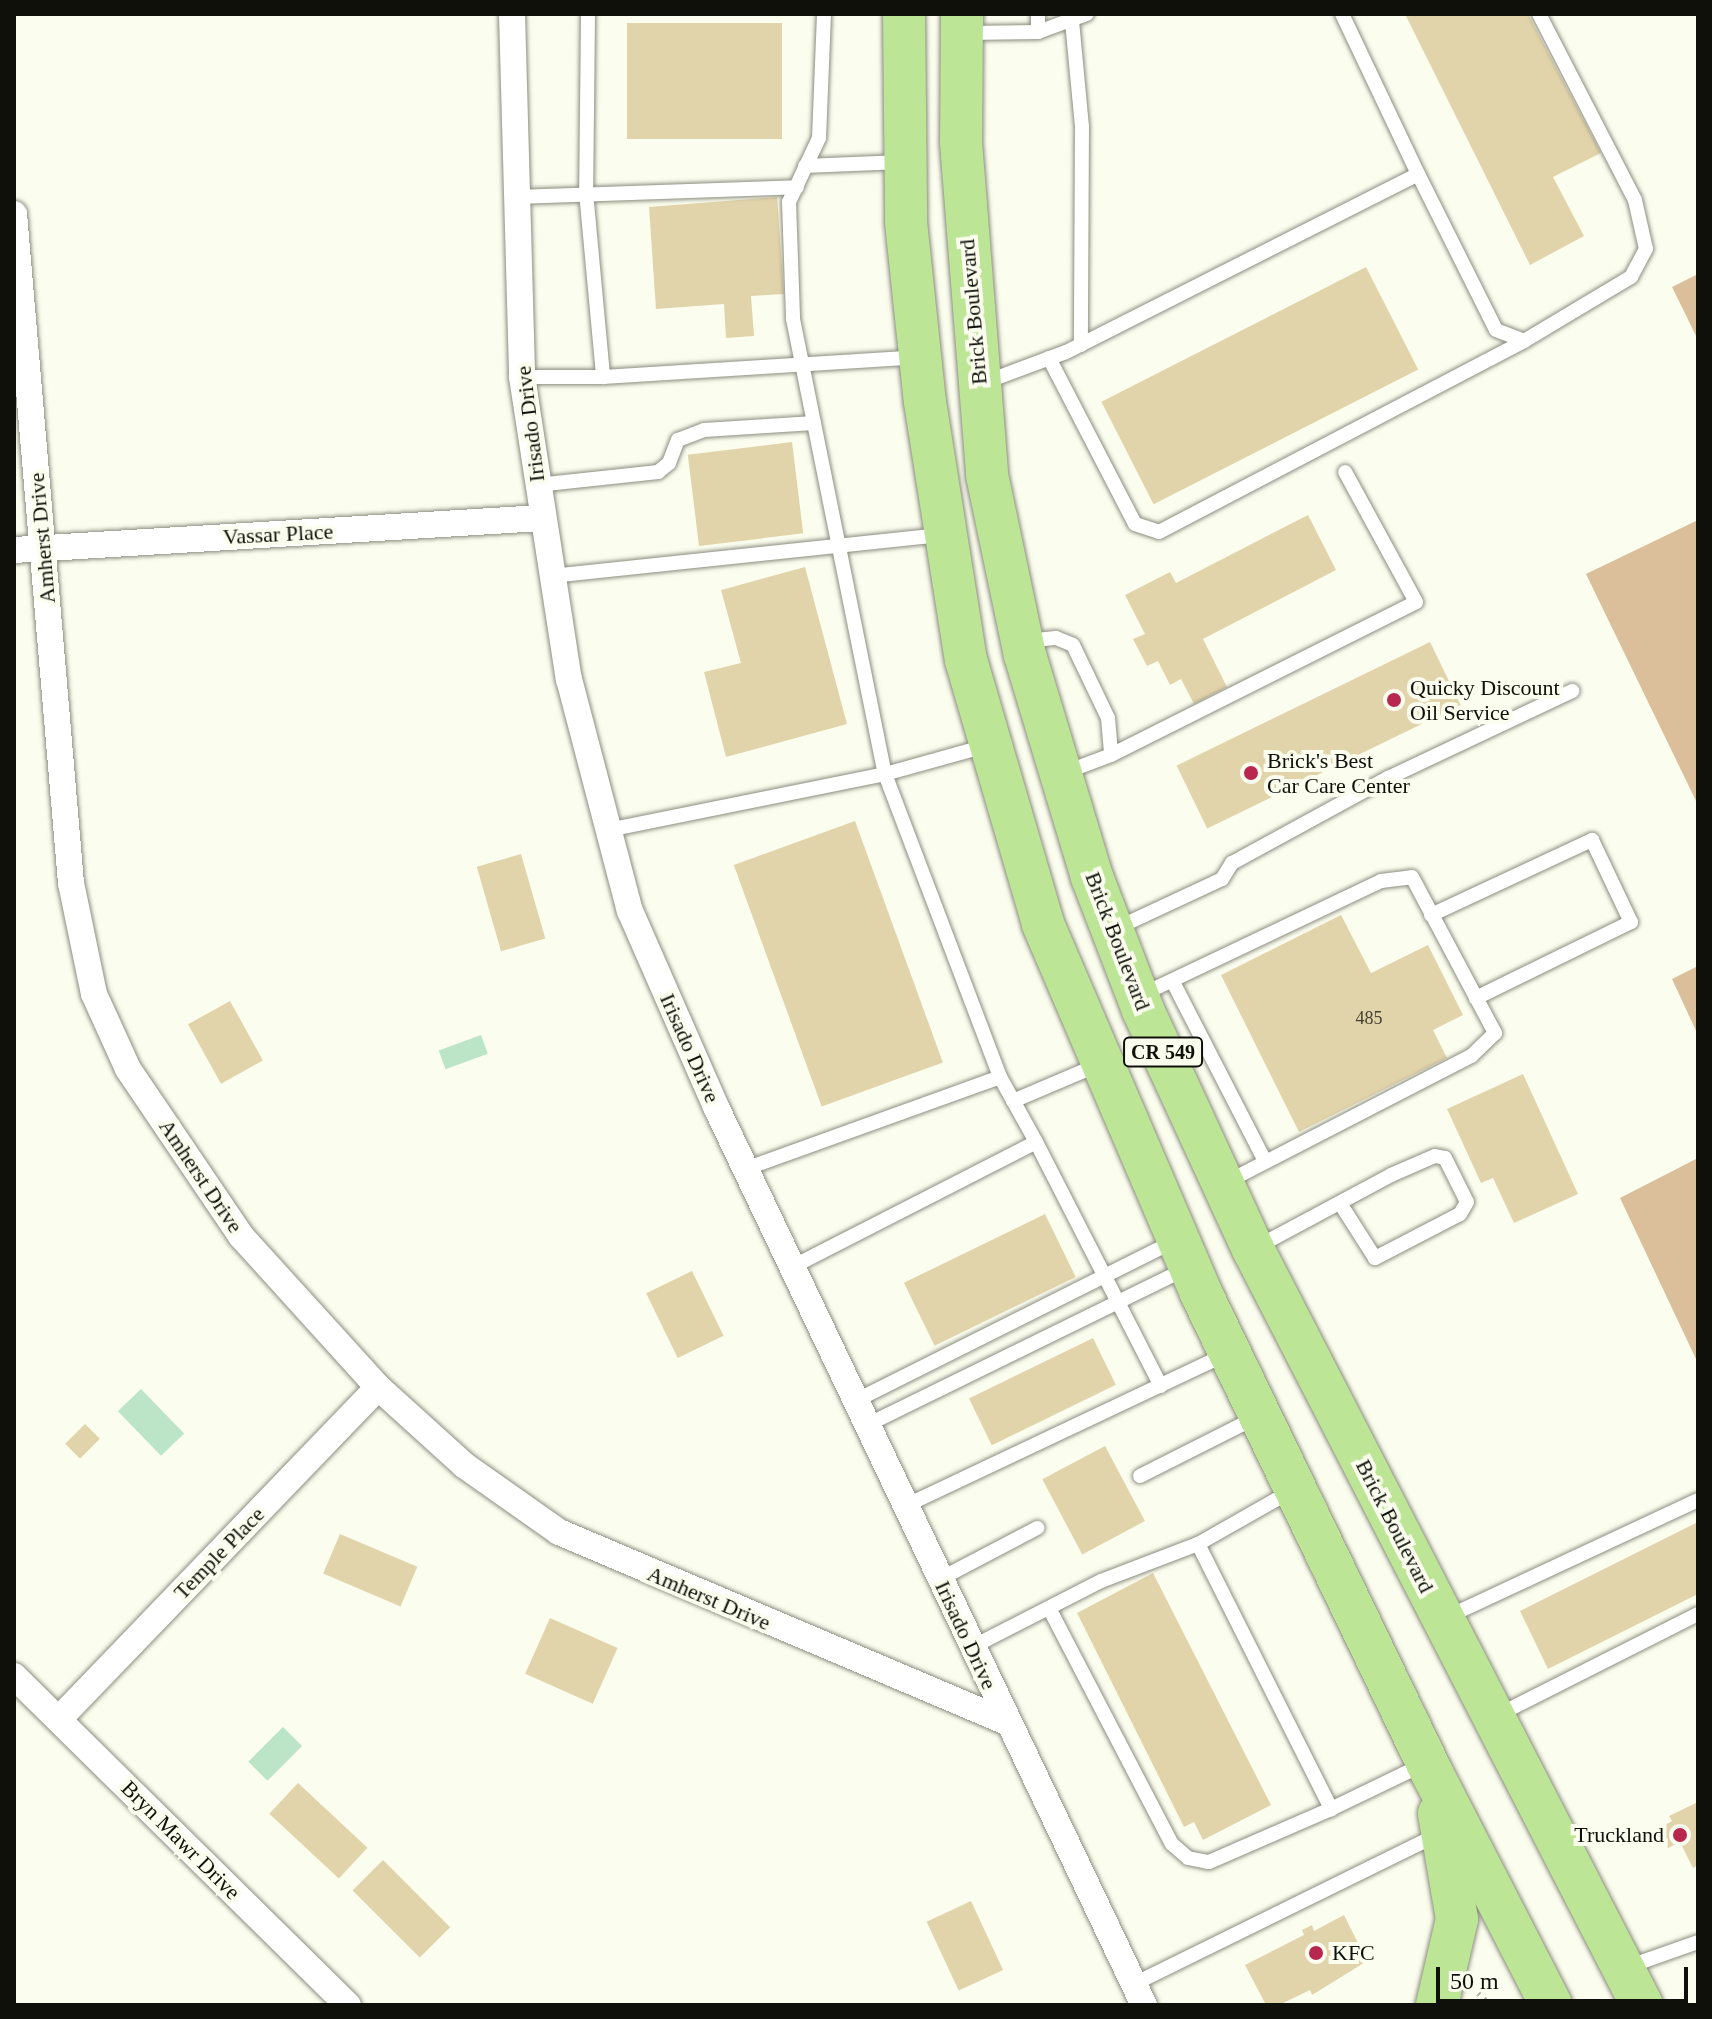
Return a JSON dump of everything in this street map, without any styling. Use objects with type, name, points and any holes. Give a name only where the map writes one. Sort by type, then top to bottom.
[{"type":"main road","name":"CR 549","points":[[904,14],[906,222],[920,357],[946,535],[966,660],[988,745],[1043,924],[1099,1065],[1183,1253],[1430,1768],[1551,2005]]},
{"type":"main road","name":"Brick Boulevard","points":[[962,23],[961,142],[987,475],[1022,641],[1058,775],[1113,930],[1156,990],[1224,1185],[1253,1249],[1642,2005]]},
{"type":"main road","points":[[1430,1768],[1457,1919],[1437,2005]]},
{"type":"street","name":"Irisado Drive","points":[[512,14],[522,377],[541,518],[569,679],[630,911],[745,1169],[1139,1994]]},
{"type":"street","name":"Amherst Drive","points":[[14,214],[71,883],[94,994],[128,1069],[241,1236],[378,1387],[464,1465],[559,1532],[1009,1723]]},
{"type":"street","name":"Vassar Place","points":[[14,550],[541,518]]},
{"type":"street","name":"Temple Place","points":[[59,1719],[378,1387]]},
{"type":"street","name":"Bryn Mawr Drive","points":[[14,1676],[348,2005]]},
{"type":"lane","points":[[588,14],[586,192],[603,377]]},
{"type":"lane","points":[[824,14],[819,138],[789,202],[793,319],[885,774],[1000,1077],[1161,1386]]},
{"type":"lane","points":[[1038,14],[1038,32]]},
{"type":"lane","points":[[962,23],[1038,32],[1087,14]]},
{"type":"lane","points":[[1342,14],[1496,330],[1524,341]]},
{"type":"lane","points":[[1049,358],[1135,524],[1159,532],[1524,341],[1631,277],[1646,249],[1635,200],[1539,14]]},
{"type":"lane","points":[[1072,21],[1082,126],[1081,345]]},
{"type":"lane","points":[[805,166],[906,162]]},
{"type":"lane","points":[[978,385],[1081,345],[1418,174]]},
{"type":"lane","points":[[516,197],[586,192],[797,187]]},
{"type":"lane","points":[[522,377],[603,377],[801,361],[920,357]]},
{"type":"lane","points":[[537,485],[658,472],[669,463],[678,440],[704,430],[814,423]]},
{"type":"lane","points":[[1058,775],[1111,755],[1416,602],[1345,472]]},
{"type":"lane","points":[[551,576],[946,535]]},
{"type":"lane","points":[[1022,641],[1056,638],[1073,645],[1108,718],[1111,755]]},
{"type":"lane","points":[[1113,930],[1222,879],[1232,863],[1388,778],[1572,691]]},
{"type":"lane","points":[[608,830],[885,774],[988,745]]},
{"type":"lane","points":[[1431,915],[1592,840],[1631,922],[1476,998]]},
{"type":"lane","points":[[1224,1185],[1471,1056],[1495,1033],[1412,877],[1381,881],[1156,990],[1265,1161]]},
{"type":"lane","points":[[1013,1101],[1099,1065]]},
{"type":"lane","points":[[745,1169],[1000,1077]]},
{"type":"lane","points":[[792,1267],[1036,1142]]},
{"type":"lane","points":[[1253,1249],[1340,1203],[1435,1156],[1445,1158],[1467,1202],[1460,1214],[1375,1258],[1340,1203]]},
{"type":"lane","points":[[861,1413],[1104,1276],[1183,1253]]},
{"type":"lane","points":[[861,1413],[1118,1302],[1183,1253]]},
{"type":"lane","points":[[905,1506],[1230,1353]]},
{"type":"lane","points":[[1140,1476],[1261,1415]]},
{"type":"lane","points":[[972,1647],[1101,1581],[1198,1544],[1297,1487]]},
{"type":"lane","points":[[1443,1619],[1698,1500]]},
{"type":"lane","points":[[940,1579],[1037,1528]]},
{"type":"lane","points":[[1198,1544],[1331,1809]]},
{"type":"lane","points":[[1049,1608],[1172,1844],[1188,1858],[1209,1862],[1430,1768]]},
{"type":"lane","points":[[1494,1717],[1698,1614]]},
{"type":"lane","points":[[1139,1994],[1442,1832]]},
{"type":"lane","points":[[1623,1968],[1698,1942]]},
{"type":"path","points":[[1490,2001],[1499,1997]]},
{"type":"shaded area","points":[[1698,274],[1698,340],[1672,287]]},
{"type":"shaded area","points":[[1698,520],[1698,805],[1586,574]]},
{"type":"shaded area","points":[[1698,966],[1698,1035],[1672,979]]},
{"type":"shaded area","points":[[481,1035],[488,1054],[446,1069],[439,1050]]},
{"type":"shaded area","points":[[1698,1158],[1698,1358],[1696,1359],[1620,1198]]},
{"type":"shaded area","points":[[141,1389],[184,1434],[161,1456],[118,1411]]},
{"type":"shaded area","points":[[283,1727],[302,1746],[267,1781],[248,1762]]},
{"type":"building","points":[[1405,14],[1528,14],[1601,153],[1553,177],[1584,236],[1530,265]]},
{"type":"building","points":[[627,23],[782,23],[782,139],[627,139]]},
{"type":"building","points":[[777,197],[784,294],[751,296],[754,336],[726,338],[724,304],[656,309],[649,207]]},
{"type":"building","points":[[1366,267],[1418,369],[1154,504],[1101,402]]},
{"type":"building","points":[[792,442],[803,533],[699,546],[688,455]]},
{"type":"building","points":[[1308,515],[1336,570],[1203,639],[1227,687],[1194,704],[1181,679],[1170,685],[1158,661],[1147,666],[1133,639],[1145,634],[1125,595],[1170,572],[1176,583]]},
{"type":"building","points":[[805,567],[847,724],[726,757],[704,672],[741,663],[721,590]]},
{"type":"building","points":[[1430,642],[1461,705],[1207,829],[1177,766]]},
{"type":"building","points":[[855,821],[943,1063],[822,1107],[734,865]]},
{"type":"building","points":[[521,854],[545,939],[501,951],[477,867]]},
{"type":"building","points":[[1341,915],[1371,973],[1428,945],[1463,1015],[1433,1030],[1447,1058],[1299,1132],[1221,975]]},
{"type":"building","points":[[230,1001],[263,1060],[221,1084],[188,1024]]},
{"type":"building","points":[[1523,1074],[1578,1194],[1514,1223],[1493,1178],[1481,1183],[1447,1109]]},
{"type":"building","points":[[1045,1214],[1076,1277],[935,1346],[904,1283]]},
{"type":"building","points":[[692,1271],[724,1336],[678,1358],[646,1293]]},
{"type":"building","points":[[1093,1338],[1116,1385],[992,1445],[969,1398]]},
{"type":"building","points":[[85,1424],[100,1439],[80,1459],[65,1444]]},
{"type":"building","points":[[1105,1446],[1145,1521],[1082,1554],[1042,1479]]},
{"type":"building","points":[[1698,1522],[1698,1594],[1548,1669],[1520,1611]]},
{"type":"building","points":[[340,1534],[417,1567],[401,1606],[323,1574]]},
{"type":"building","points":[[1153,1573],[1271,1805],[1203,1840],[1194,1822],[1184,1827],[1077,1613]]},
{"type":"building","points":[[550,1618],[618,1648],[593,1704],[525,1674]]},
{"type":"building","points":[[298,1783],[367,1848],[339,1879],[269,1814]]},
{"type":"building","name":"Truckland","points":[[1698,1802],[1698,1865],[1693,1868],[1680,1842],[1668,1848],[1658,1829],[1672,1821],[1669,1816]]},
{"type":"building","points":[[383,1860],[450,1927],[420,1958],[353,1890]]},
{"type":"building","points":[[971,1901],[1003,1970],[959,1991],[927,1922]]},
{"type":"building","name":"KFC","points":[[1344,1915],[1367,1961],[1312,1995],[1310,1990],[1279,2005],[1266,2005],[1245,1965],[1304,1935],[1302,1930],[1312,1925],[1314,1931]]},
{"type":"place","name":"Quicky Discount Oil Service","points":[[1394,700]]},
{"type":"place","name":"Brick's Best Car Care Center","points":[[1251,773]]},
{"type":"place","name":"Truckland","points":[[1680,1835]]},
{"type":"place","name":"KFC","points":[[1316,1953]]}]
